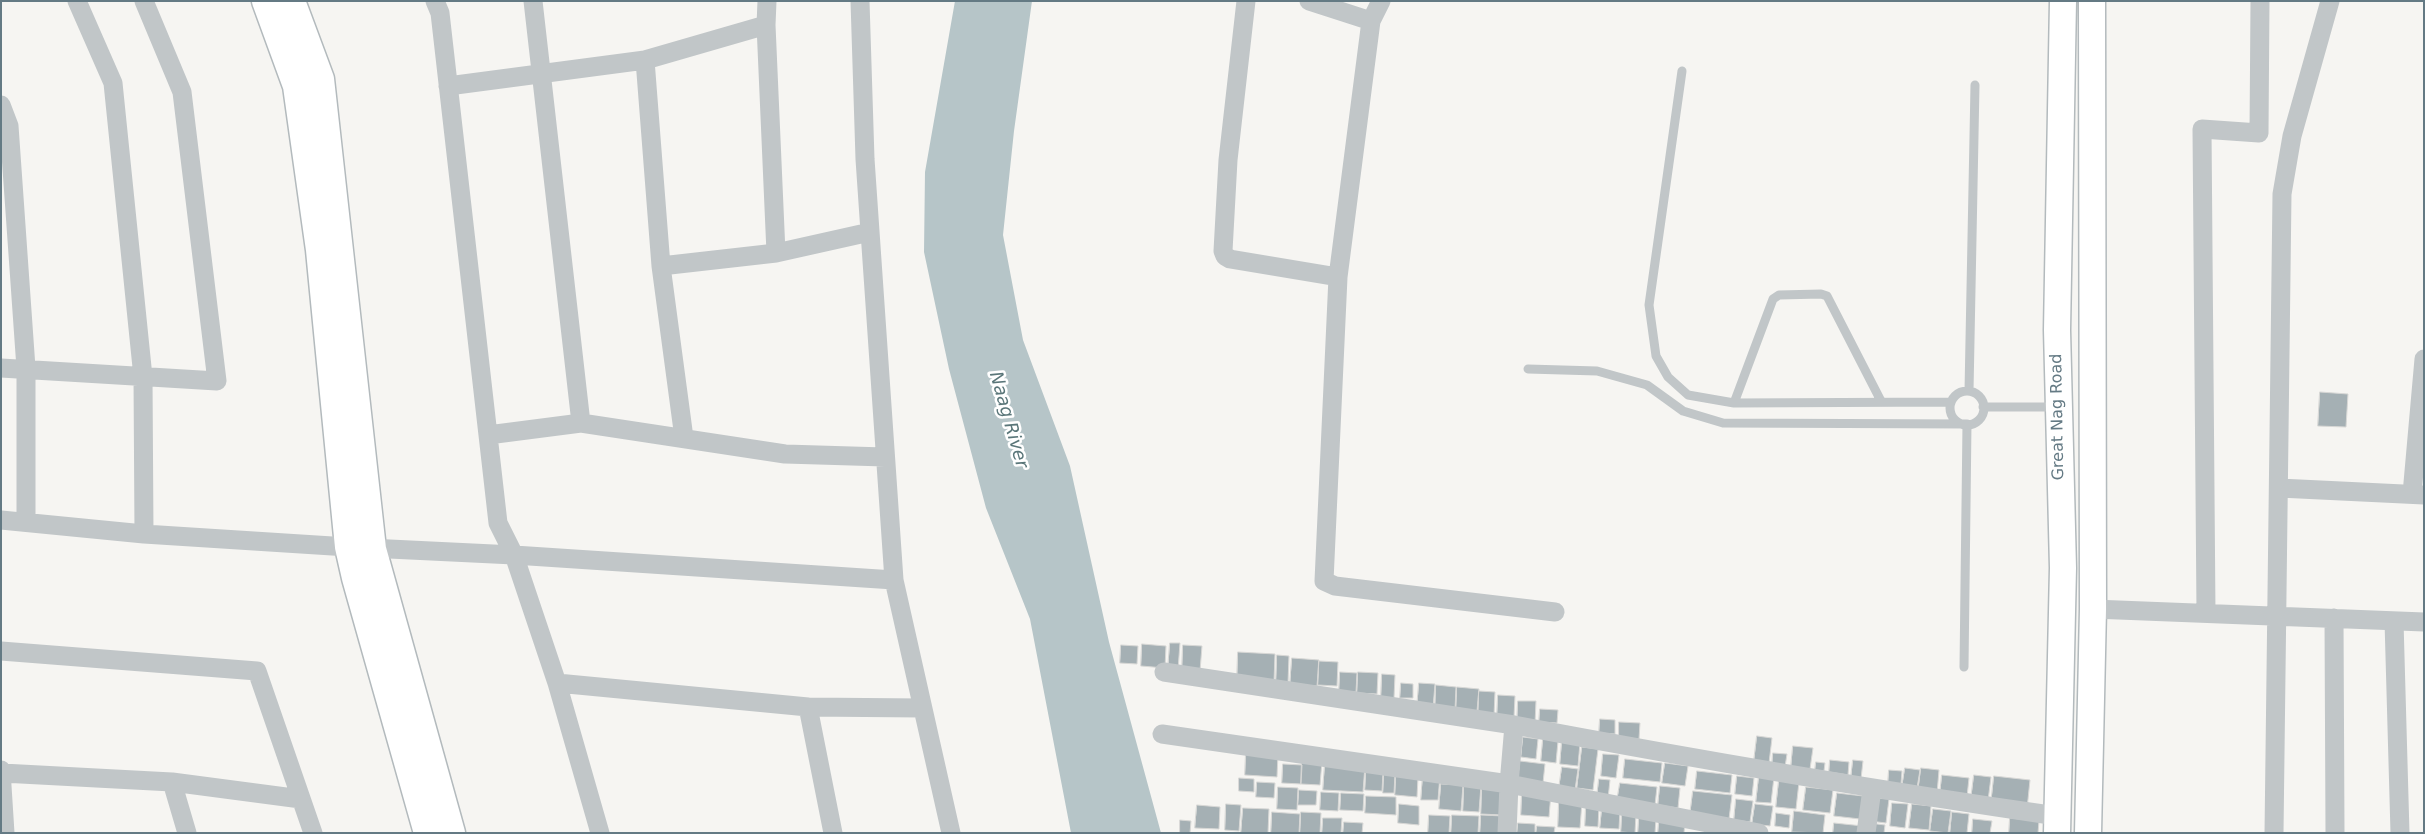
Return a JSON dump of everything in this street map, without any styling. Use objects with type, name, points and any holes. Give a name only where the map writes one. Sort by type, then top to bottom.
[{"type":"main road","points":[[266,1],[296,86],[361,548],[452,833]]},
{"type":"main road","points":[[292,1],[321,79],[361,548],[355,578],[427,833]]},
{"type":"main road","name":"Great Nag Road","points":[[2057,824],[2062,607],[2056,330],[2063,1]]},
{"type":"main road","name":"Great Nag Road","points":[[2088,833],[2092,609],[2092,1]]},
{"type":"main road","points":[[2062,607],[2092,609]]},
{"type":"street","points":[[77,1],[113,83],[143,377],[144,534]]},
{"type":"street","points":[[1,368],[26,368],[217,381],[182,92],[144,1]]},
{"type":"street","points":[[435,1],[440,14],[498,522],[514,555],[556,683],[600,833]]},
{"type":"street","points":[[533,1],[581,423]]},
{"type":"street","points":[[767,1],[766,25],[776,253]]},
{"type":"street","points":[[860,1],[864,159],[894,580],[950,833]]},
{"type":"street","points":[[1246,1],[1228,160],[1223,251],[1225,256],[1230,259],[1338,277]]},
{"type":"street","points":[[1309,1],[1371,21]]},
{"type":"street","points":[[1381,1],[1371,21],[1338,277],[1324,581],[1335,586],[1555,612]]},
{"type":"street","points":[[2259,133],[2260,1]]},
{"type":"street","points":[[2274,833],[2282,194],[2292,136],[2330,1]]},
{"type":"street","points":[[448,86],[645,60],[766,25]]},
{"type":"street","points":[[645,60],[661,266],[684,438]]},
{"type":"street","points":[[1,106],[9,126],[26,368],[26,521]]},
{"type":"street","points":[[2206,612],[2202,130],[2292,136]]},
{"type":"street","points":[[661,266],[776,253],[870,232]]},
{"type":"street","points":[[2279,488],[2418,494],[2423,361]]},
{"type":"street","points":[[488,435],[581,423],[785,454],[885,457]]},
{"type":"street","points":[[1,520],[144,534],[361,548],[514,555],[894,580]]},
{"type":"street","points":[[2092,609],[2424,622]]},
{"type":"street","points":[[2334,618],[2335,833]]},
{"type":"street","points":[[2394,621],[2400,833]]},
{"type":"street","points":[[1,651],[257,670],[312,833]]},
{"type":"street","points":[[1164,672],[1514,725],[2057,824]]},
{"type":"street","points":[[556,683],[808,707],[922,708]]},
{"type":"street","points":[[808,707],[833,833]]},
{"type":"street","points":[[1507,833],[1514,725]]},
{"type":"street","points":[[1162,734],[1509,784],[1759,833]]},
{"type":"street","points":[[5,833],[1,772],[172,782],[301,799]]},
{"type":"street","points":[[172,782],[187,833]]},
{"type":"street","points":[[1866,833],[1872,789]]},
{"type":"lane","points":[[1682,72],[1649,305],[1656,356],[1668,377],[1688,395],[1734,402],[1951,402]]},
{"type":"lane","points":[[1969,391],[1975,85]]},
{"type":"lane","points":[[1734,402],[1774,299],[1779,295],[1822,294],[1827,296],[1882,401]]},
{"type":"lane","points":[[1528,370],[1597,371],[1647,385],[1683,411],[1722,424],[1967,424],[1981,417],[1983,406],[1979,396],[1969,391],[1958,393],[1951,402],[1951,413],[1954,418],[1962,424],[1967,424]]},
{"type":"lane","points":[[1983,406],[2058,407]]},
{"type":"lane","points":[[1964,667],[1967,424]]},
{"type":"water","name":"Naag River","points":[[955,1],[1032,1],[1014,131],[1003,235],[1023,340],[1070,466],[1109,642],[1161,833],[1071,833],[1030,619],[986,508],[949,369],[924,252],[925,172]]},
{"type":"building","points":[[2320,392],[2348,394],[2346,427],[2318,426]]},
{"type":"building","points":[[1170,643],[1180,643],[1178,670],[1168,669]]},
{"type":"building","points":[[1142,644],[1166,646],[1165,668],[1141,666]]},
{"type":"building","points":[[1121,645],[1138,646],[1137,664],[1120,663]]},
{"type":"building","points":[[1183,645],[1202,646],[1200,671],[1182,669]]},
{"type":"building","points":[[1238,652],[1275,654],[1274,682],[1237,680]]},
{"type":"building","points":[[1277,655],[1289,656],[1288,683],[1276,682]]},
{"type":"building","points":[[1292,658],[1319,660],[1317,686],[1290,685]]},
{"type":"building","points":[[1319,661],[1338,662],[1337,686],[1318,685]]},
{"type":"building","points":[[1340,672],[1357,673],[1356,692],[1339,691]]},
{"type":"building","points":[[1358,672],[1378,673],[1377,694],[1357,693]]},
{"type":"building","points":[[1382,674],[1395,675],[1394,698],[1381,697]]},
{"type":"building","points":[[1401,683],[1413,684],[1413,698],[1400,698]]},
{"type":"building","points":[[1419,683],[1435,684],[1433,708],[1417,708]]},
{"type":"building","points":[[1436,685],[1456,687],[1455,710],[1435,709]]},
{"type":"building","points":[[1457,687],[1479,689],[1477,711],[1456,710]]},
{"type":"building","points":[[1479,691],[1495,692],[1494,716],[1478,716]]},
{"type":"building","points":[[1498,695],[1515,696],[1514,717],[1497,716]]},
{"type":"building","points":[[1518,701],[1536,701],[1535,724],[1517,723]]},
{"type":"building","points":[[1540,709],[1558,710],[1557,723],[1539,722]]},
{"type":"building","points":[[1600,719],[1615,720],[1615,734],[1599,733]]},
{"type":"building","points":[[1619,722],[1640,723],[1639,739],[1619,737]]},
{"type":"building","points":[[1757,736],[1772,738],[1769,763],[1754,761]]},
{"type":"building","points":[[1523,737],[1538,739],[1536,759],[1521,757]]},
{"type":"building","points":[[1543,739],[1558,741],[1556,763],[1541,761]]},
{"type":"building","points":[[1562,741],[1580,743],[1578,766],[1560,764]]},
{"type":"building","points":[[1793,746],[1813,748],[1810,769],[1791,767]]},
{"type":"building","points":[[1582,747],[1598,749],[1593,790],[1577,788]]},
{"type":"building","points":[[1246,752],[1278,753],[1277,777],[1245,775]]},
{"type":"building","points":[[1773,753],[1787,754],[1785,767],[1772,766]]},
{"type":"building","points":[[1603,754],[1619,755],[1616,778],[1601,776]]},
{"type":"building","points":[[1302,759],[1322,761],[1320,785],[1301,784]]},
{"type":"building","points":[[1625,759],[1662,763],[1660,782],[1623,778]]},
{"type":"building","points":[[1830,760],[1849,762],[1848,775],[1829,772]]},
{"type":"building","points":[[1853,760],[1863,761],[1861,779],[1851,778]]},
{"type":"building","points":[[1520,761],[1545,764],[1543,783],[1518,780]]},
{"type":"building","points":[[1816,762],[1825,763],[1824,771],[1815,770]]},
{"type":"building","points":[[1325,763],[1365,765],[1363,792],[1323,790]]},
{"type":"building","points":[[1665,763],[1688,766],[1685,786],[1662,783]]},
{"type":"building","points":[[1283,764],[1302,765],[1301,784],[1282,783]]},
{"type":"building","points":[[1562,767],[1578,769],[1575,790],[1559,788]]},
{"type":"building","points":[[1905,768],[1920,770],[1917,788],[1902,787]]},
{"type":"building","points":[[1921,768],[1939,770],[1937,794],[1918,792]]},
{"type":"building","points":[[1889,770],[1902,771],[1901,784],[1888,783]]},
{"type":"building","points":[[1366,771],[1383,772],[1382,791],[1365,790]]},
{"type":"building","points":[[1697,771],[1732,775],[1730,793],[1695,789]]},
{"type":"building","points":[[1384,772],[1395,773],[1394,793],[1383,793]]},
{"type":"building","points":[[1423,774],[1440,775],[1438,800],[1421,800]]},
{"type":"building","points":[[1942,775],[1969,778],[1967,797],[1940,794]]},
{"type":"building","points":[[1974,775],[1991,777],[1988,801],[1971,799]]},
{"type":"building","points":[[1396,776],[1418,777],[1417,797],[1395,795]]},
{"type":"building","points":[[1737,776],[1754,778],[1752,796],[1735,794]]},
{"type":"building","points":[[1759,776],[1774,777],[1771,803],[1756,802]]},
{"type":"building","points":[[1994,776],[2030,780],[2027,809],[1991,804]]},
{"type":"building","points":[[1239,778],[1254,779],[1254,792],[1239,791]]},
{"type":"building","points":[[1599,779],[1610,780],[1608,799],[1597,797]]},
{"type":"building","points":[[1779,780],[1799,782],[1796,809],[1776,807]]},
{"type":"building","points":[[1257,782],[1275,783],[1274,798],[1256,797]]},
{"type":"building","points":[[1620,783],[1657,787],[1655,805],[1617,801]]},
{"type":"building","points":[[1441,784],[1463,785],[1461,811],[1439,809]]},
{"type":"building","points":[[1482,784],[1503,785],[1502,815],[1481,814]]},
{"type":"building","points":[[1464,785],[1481,785],[1479,812],[1463,811]]},
{"type":"building","points":[[1660,786],[1680,788],[1678,808],[1658,805]]},
{"type":"building","points":[[1278,787],[1298,788],[1297,810],[1277,809]]},
{"type":"building","points":[[1806,787],[1833,790],[1830,813],[1803,810]]},
{"type":"building","points":[[1299,790],[1317,791],[1316,805],[1298,805]]},
{"type":"building","points":[[1693,791],[1732,795],[1729,819],[1690,815]]},
{"type":"building","points":[[1321,792],[1339,793],[1338,811],[1320,810]]},
{"type":"building","points":[[1522,792],[1551,793],[1549,817],[1521,815]]},
{"type":"building","points":[[1341,793],[1364,794],[1363,811],[1340,810]]},
{"type":"building","points":[[1837,793],[1863,796],[1860,819],[1834,816]]},
{"type":"building","points":[[1366,796],[1396,797],[1396,815],[1365,813]]},
{"type":"building","points":[[1873,798],[1889,799],[1886,823],[1870,821]]},
{"type":"building","points":[[1736,799],[1753,801],[1750,822],[1734,820]]},
{"type":"building","points":[[1559,801],[1582,801],[1580,828],[1558,827]]},
{"type":"building","points":[[1892,803],[1908,804],[1905,828],[1890,826]]},
{"type":"building","points":[[1226,804],[1241,805],[1239,831],[1225,830]]},
{"type":"building","points":[[1399,804],[1419,806],[1419,825],[1398,823]]},
{"type":"building","points":[[1755,804],[1773,806],[1770,826],[1752,824]]},
{"type":"building","points":[[1912,804],[1931,806],[1929,830],[1909,828]]},
{"type":"building","points":[[1197,805],[1220,807],[1219,829],[1195,828]]},
{"type":"building","points":[[1586,805],[1599,806],[1598,827],[1585,826]]},
{"type":"building","points":[[1243,808],[1269,809],[1268,833],[1241,833]]},
{"type":"building","points":[[1602,808],[1620,810],[1619,829],[1600,828]]},
{"type":"building","points":[[1933,809],[1951,811],[1948,833],[1930,831]]},
{"type":"building","points":[[1794,811],[1825,815],[1823,833],[1792,832]]},
{"type":"building","points":[[1272,812],[1300,814],[1299,833],[1271,833]]},
{"type":"building","points":[[1301,812],[1321,813],[1320,833],[1300,833]]},
{"type":"building","points":[[1622,812],[1636,813],[1635,833],[1621,832]]},
{"type":"building","points":[[1952,812],[1969,814],[1967,833],[1950,833]]},
{"type":"building","points":[[1776,813],[1790,815],[1789,828],[1775,826]]},
{"type":"building","points":[[1429,815],[1450,816],[1449,833],[1428,833]]},
{"type":"building","points":[[1452,815],[1479,816],[1478,833],[1451,833]]},
{"type":"building","points":[[1481,815],[1503,816],[1502,833],[1480,833]]},
{"type":"building","points":[[1639,817],[1656,818],[1655,833],[1638,833]]},
{"type":"building","points":[[1323,818],[1342,818],[1341,833],[1322,833]]},
{"type":"building","points":[[2010,818],[2039,821],[2038,833],[2009,833]]},
{"type":"building","points":[[1973,819],[1992,821],[1990,833],[1972,833]]},
{"type":"building","points":[[1180,820],[1191,821],[1190,833],[1180,833]]},
{"type":"building","points":[[1659,821],[1685,822],[1684,833],[1658,833]]},
{"type":"building","points":[[1344,822],[1363,823],[1362,833],[1343,833]]},
{"type":"building","points":[[1518,823],[1535,824],[1535,833],[1517,833]]},
{"type":"building","points":[[1834,823],[1863,826],[1862,833],[1833,833]]},
{"type":"building","points":[[1869,823],[1885,825],[1884,833],[1868,833]]},
{"type":"building","points":[[1537,826],[1555,827],[1554,833],[1536,833]]}]
